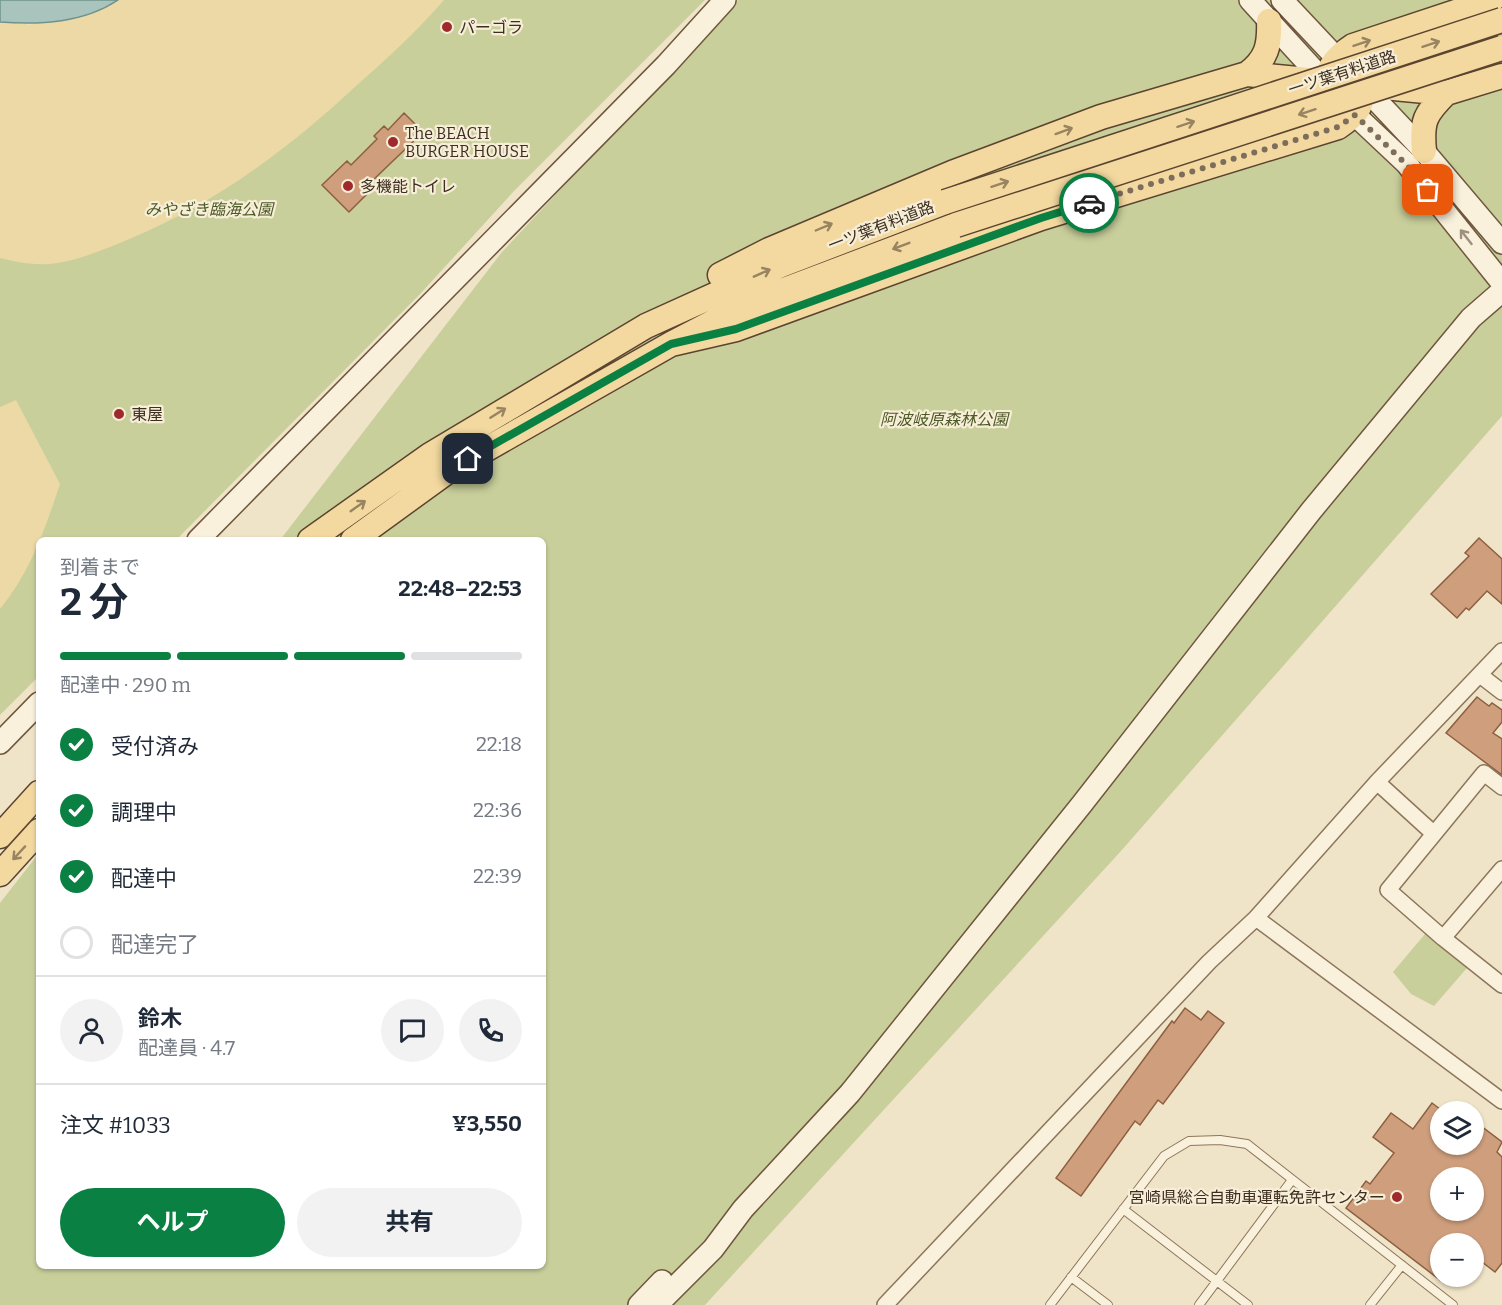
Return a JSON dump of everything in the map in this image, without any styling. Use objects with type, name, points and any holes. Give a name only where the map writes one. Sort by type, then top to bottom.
[{"type":"main road","points":[[1326,83],[1328,72],[1337,56],[1353,46],[1492,0]]},
{"type":"main road","name":"一ツ葉有料道路","points":[[314,537],[430,455],[646,326],[781,265],[945,202],[1502,20]]},
{"type":"main road","points":[[1247,75],[1258,66],[1266,54],[1270,41],[1269,21]]},
{"type":"main road","name":"一ツ葉有料道路","points":[[357,537],[448,471],[671,344],[750,303],[956,225],[1502,48]]},
{"type":"main road","points":[[646,326],[675,298],[769,250],[952,173],[1101,117],[1247,75],[1446,93],[1502,76]]},
{"type":"main road","points":[[671,344],[736,329],[1041,218],[1338,127],[1355,115],[1363,99],[1362,87]]},
{"type":"main road","points":[[1424,151],[1424,121],[1430,109],[1446,93]]},
{"type":"main road","points":[[0,836],[36,796]]},
{"type":"main road","points":[[0,874],[36,834]]},
{"type":"street","points":[[201,537],[666,65],[725,0]]},
{"type":"street","points":[[1250,0],[1355,115],[1406,164],[1502,283]]},
{"type":"street","points":[[1282,0],[1424,151],[1502,243]]},
{"type":"street","points":[[657,1305],[712,1249],[743,1209],[850,1093],[1083,804],[1318,502],[1471,318],[1502,291]]},
{"type":"street","points":[[885,1305],[1209,962],[1256,918],[1377,782],[1502,651]]},
{"type":"street","points":[[1480,675],[1502,692]]},
{"type":"street","points":[[0,743],[36,706]]},
{"type":"street","points":[[1502,787],[1484,773],[1388,890],[1502,985]]},
{"type":"street","points":[[1377,782],[1433,833]]},
{"type":"street","points":[[1443,938],[1502,868]]},
{"type":"street","points":[[1256,918],[1502,1101]]},
{"type":"street","points":[[639,1305],[708,1235],[743,1209]]},
{"type":"lane","points":[[1050,1305],[1164,1156],[1189,1141],[1220,1140],[1247,1144],[1453,1305]]},
{"type":"lane","points":[[1198,1305],[1292,1180]]},
{"type":"lane","points":[[1123,1209],[1248,1305]]},
{"type":"lane","points":[[1370,1305],[1402,1265]]},
{"type":"lane","points":[[1071,1277],[1108,1305]]},
{"type":"green space","name":"みやざき臨海公園","points":[[118,0],[705,0],[514,191],[422,292],[179,537],[36,537],[36,679],[0,715],[0,22],[30,25],[108,7]]},
{"type":"green space","name":"阿波岐原森林公園","points":[[738,0],[1502,0],[1502,416],[1121,851],[705,1305],[0,1305],[0,903],[36,857],[36,1269],[546,1269],[546,537],[282,537],[502,252]]},
{"type":"green space","points":[[1425,934],[1467,968],[1434,1006],[1411,994],[1393,972]]},
{"type":"sand","points":[[118,0],[444,0],[390,55],[330,110],[249,174],[190,210],[127,240],[67,261],[36,264],[0,258],[0,22],[30,25],[108,7]]},
{"type":"sand","points":[[16,400],[60,484],[41,537],[36,537],[36,549],[29,565],[0,609],[0,407]]},
{"type":"water","points":[[0,0],[118,0],[91,14],[76,18],[31,23],[0,22]]},
{"type":"building","points":[[404,113],[421,130],[418,134],[420,135],[369,184],[373,188],[349,212],[322,185],[347,161],[351,165],[377,139],[374,136],[384,126],[388,130]]},
{"type":"building","points":[[1479,538],[1502,559],[1502,604],[1487,591],[1469,610],[1466,608],[1457,618],[1431,594],[1469,556],[1465,553]]},
{"type":"building","points":[[1477,697],[1489,706],[1492,703],[1502,710],[1502,722],[1493,733],[1502,739],[1502,775],[1446,733]]},
{"type":"building","points":[[1185,1008],[1201,1020],[1208,1011],[1224,1023],[1163,1104],[1158,1100],[1140,1125],[1135,1121],[1081,1196],[1056,1178],[1172,1021],[1174,1023]]},
{"type":"building","name":"宮崎県総合自動車運転免許センター","points":[[1430,1106],[1430,1155],[1484,1155],[1484,1128],[1502,1142],[1497,1152],[1502,1157],[1502,1263],[1495,1272],[1484,1264],[1484,1233],[1430,1233],[1430,1272],[1346,1208],[1366,1181],[1370,1184],[1394,1153],[1373,1137],[1391,1113],[1413,1129]]},
{"type":"way so far","points":[[1089,203],[1338,127],[1355,115],[1406,164],[1428,190]]},
{"type":"place","name":"パーゴラ","points":[[447,27]]},
{"type":"place","name":"The BEACH BURGER HOUSE","points":[[393,142]]},
{"type":"place","name":"多機能トイレ","points":[[348,186]]},
{"type":"place","name":"東屋","points":[[119,414]]},
{"type":"place","name":"宮崎県総合自動車運転免許センター","points":[[1397,1197]]},
{"type":"route","points":[[468,459],[671,344],[736,329],[1041,218],[1089,203]]}]
